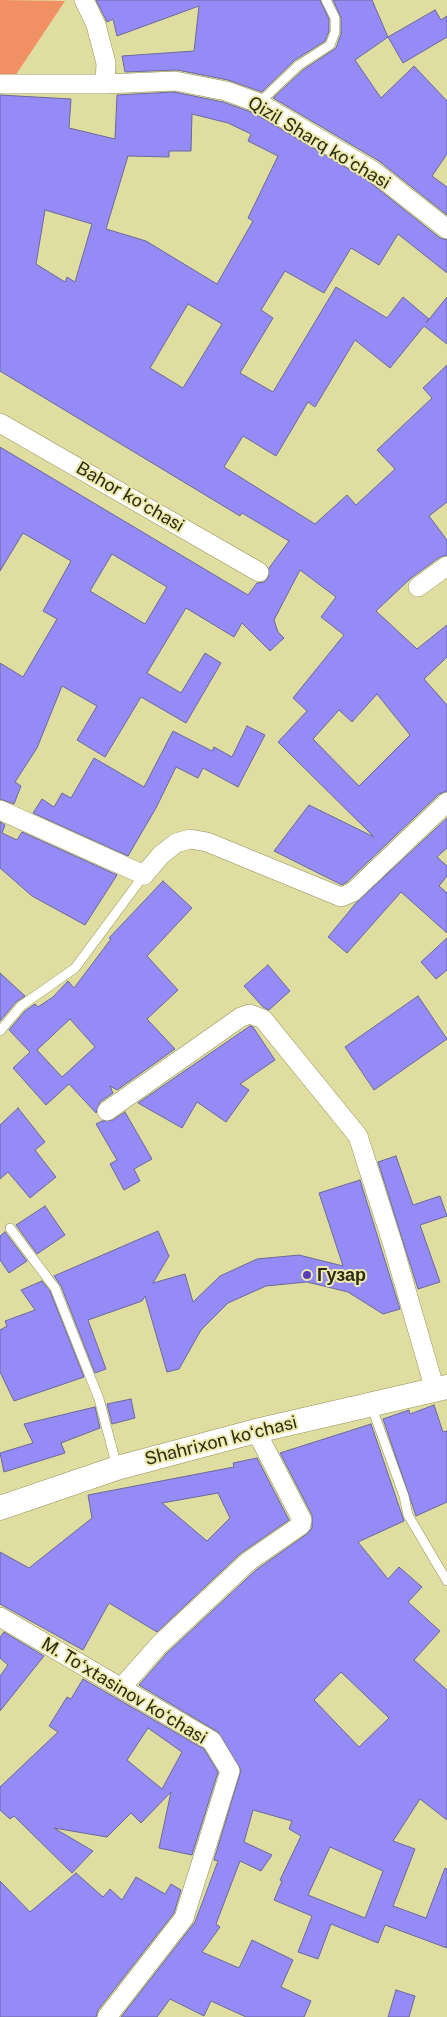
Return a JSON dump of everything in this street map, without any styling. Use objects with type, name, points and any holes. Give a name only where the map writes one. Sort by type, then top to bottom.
[{"type":"street","points":[[84,0],[96,24],[106,63],[105,84]]},
{"type":"street","name":"Qizil Sharq koʻchasi","points":[[0,84],[105,84],[176,81],[226,91],[259,103],[373,171],[447,229]]},
{"type":"street","name":"Bahor koʻchasi","points":[[0,423],[259,572]]},
{"type":"street","points":[[418,587],[447,566]]},
{"type":"street","points":[[0,810],[144,875],[161,855],[176,843],[190,840],[207,842],[341,897],[353,892],[447,802]]},
{"type":"street","points":[[107,1111],[241,1017],[250,1014],[263,1019],[358,1136],[441,1389]]},
{"type":"street","name":"Shahrixon koʻchasi","points":[[0,1508],[117,1468],[256,1431],[441,1389]]},
{"type":"street","points":[[121,1688],[159,1645],[249,1561],[302,1525],[302,1520],[256,1431]]},
{"type":"street","name":"M. Toʻxtasinov koʻchasi","points":[[0,1617],[212,1741],[230,1771],[184,1918],[107,2017]]},
{"type":"lane","points":[[259,103],[299,65],[330,45],[335,32],[335,18],[326,0]]},
{"type":"lane","points":[[0,1031],[21,1006],[75,968],[144,875]]},
{"type":"lane","points":[[10,1228],[56,1288],[99,1398],[117,1468]]},
{"type":"lane","points":[[371,1404],[404,1496],[408,1515],[447,1581]]},
{"type":"shaded area","points":[[0,0],[65,1],[15,76],[0,77]]},
{"type":"building","points":[[96,0],[320,0],[329,19],[329,31],[325,41],[295,60],[262,92],[228,80],[177,70],[125,72],[122,56],[194,51],[199,6],[117,36],[113,19],[107,22]]},
{"type":"building","points":[[333,0],[372,0],[388,37],[355,60],[381,98],[414,66],[447,101],[447,154],[432,176],[447,187],[447,215],[379,161],[273,98],[303,70],[336,48],[341,34],[341,18]]},
{"type":"building","points":[[435,10],[441,20],[447,16],[447,37],[403,63],[388,37]]},
{"type":"building","points":[[174,92],[223,102],[254,113],[367,180],[440,238],[447,240],[447,273],[398,234],[379,265],[351,248],[324,293],[285,271],[261,310],[273,318],[240,373],[273,392],[336,287],[387,318],[403,297],[429,319],[426,323],[447,297],[447,344],[424,326],[390,368],[355,340],[315,407],[308,402],[276,456],[243,436],[224,467],[315,524],[347,495],[356,505],[395,469],[377,450],[432,398],[423,388],[447,365],[447,502],[429,516],[447,540],[447,555],[440,557],[411,578],[376,611],[417,649],[447,625],[447,657],[424,679],[447,705],[447,791],[439,794],[342,885],[274,851],[309,805],[374,837],[278,742],[307,711],[293,698],[344,635],[321,617],[336,597],[300,570],[274,620],[278,632],[284,638],[270,651],[242,623],[234,637],[186,608],[147,673],[181,693],[205,653],[221,663],[186,723],[141,697],[105,757],[77,740],[97,706],[62,686],[37,748],[15,782],[21,786],[14,804],[0,799],[0,663],[23,677],[57,619],[43,611],[71,561],[23,533],[0,571],[0,447],[248,595],[257,583],[264,582],[268,578],[269,568],[289,541],[242,513],[240,516],[0,371],[0,95],[71,99],[69,128],[115,139],[117,95]],"holes":[[[192,114],[228,123],[251,134],[248,141],[278,156],[248,218],[253,221],[217,284],[146,241],[106,229],[128,156],[169,157],[169,151],[191,151]],[[45,210],[92,224],[75,282],[67,277],[65,282],[36,264]],[[188,304],[222,324],[183,388],[150,368]],[[112,554],[167,587],[145,624],[90,591]],[[377,694],[410,735],[359,786],[313,739],[339,710],[352,722]]]},
{"type":"building","points":[[247,726],[265,735],[238,787],[203,768],[198,778],[176,767],[156,808],[128,856],[33,813],[42,799],[54,807],[62,793],[71,798],[94,758],[144,787],[173,731],[212,751],[214,747],[232,757]]},
{"type":"building","points":[[447,818],[447,848],[437,857],[447,866],[447,876],[439,886],[447,893],[447,933],[401,892],[347,953],[328,937],[356,903]]},
{"type":"building","points":[[0,822],[5,825],[2,833],[17,840],[22,832],[117,875],[85,925],[32,896],[0,868]]},
{"type":"building","points":[[163,881],[192,908],[147,956],[178,990],[147,1019],[175,1049],[117,1090],[110,1086],[113,1093],[100,1102],[96,1113],[69,1084],[46,1105],[13,1068],[30,1052],[9,1030],[25,1011],[35,1004],[38,1007],[53,997],[68,981],[74,988],[111,939],[109,938]],"holes":[[[70,1019],[95,1047],[62,1077],[37,1050]]]},
{"type":"building","points":[[447,938],[447,970],[436,979],[421,962]]},
{"type":"building","points":[[268,965],[290,991],[269,1010],[263,1007],[244,986]]},
{"type":"building","points":[[0,973],[25,996],[16,1002],[0,1021]]},
{"type":"building","points":[[418,996],[447,1039],[374,1090],[345,1047]]},
{"type":"building","points":[[250,1026],[253,1027],[275,1060],[240,1084],[249,1090],[226,1122],[197,1102],[182,1128],[138,1103]]},
{"type":"building","points":[[18,1108],[45,1142],[35,1150],[56,1177],[30,1198],[8,1172],[0,1179],[0,1125]]},
{"type":"building","points":[[125,1112],[152,1159],[134,1169],[140,1181],[124,1190],[110,1164],[117,1160],[96,1124],[102,1121],[113,1120]]},
{"type":"building","points":[[396,1156],[413,1205],[440,1196],[447,1216],[420,1225],[440,1282],[418,1289],[378,1162]]},
{"type":"building","name":"Гузар","points":[[360,1180],[400,1309],[383,1314],[348,1292],[307,1282],[266,1286],[228,1303],[201,1330],[179,1369],[167,1372],[145,1296],[142,1301],[88,1320],[106,1369],[95,1373],[61,1286],[54,1276],[158,1231],[169,1256],[153,1283],[185,1274],[193,1302],[220,1276],[257,1259],[299,1255],[343,1266],[319,1193]]},
{"type":"building","points":[[45,1206],[65,1235],[37,1254],[16,1225]]},
{"type":"building","points":[[5,1232],[27,1261],[9,1273],[0,1260],[0,1236]]},
{"type":"building","points":[[42,1281],[50,1291],[84,1377],[14,1401],[0,1372],[0,1330],[7,1326],[5,1321],[35,1310],[21,1290]]},
{"type":"building","points":[[131,1399],[135,1418],[112,1424],[107,1404]]},
{"type":"building","points":[[434,1405],[443,1432],[447,1431],[447,1502],[416,1516],[383,1419],[409,1410],[410,1414]]},
{"type":"building","points":[[95,1407],[100,1428],[61,1443],[65,1453],[4,1472],[0,1453],[33,1443],[24,1424]]},
{"type":"building","points":[[371,1424],[404,1521],[358,1542],[388,1579],[399,1567],[422,1587],[408,1602],[440,1631],[414,1660],[447,1690],[447,1820],[420,1799],[393,1841],[415,1849],[393,1906],[426,1918],[445,1868],[447,1869],[447,1948],[385,1925],[378,1943],[331,1924],[318,1959],[298,1952],[312,1916],[274,1900],[282,1881],[280,1880],[301,1836],[289,1829],[292,1821],[253,1810],[244,1842],[272,1855],[261,1871],[240,1861],[216,1924],[220,1927],[202,1952],[239,1968],[252,1940],[293,1960],[281,1987],[311,2001],[304,2017],[246,2017],[211,2001],[204,2016],[170,1999],[157,2017],[121,2017],[195,1922],[218,1861],[214,1860],[241,1770],[218,1732],[139,1685],[167,1653],[256,1570],[307,1534],[312,1528],[312,1515],[280,1453]],"holes":[[[341,1672],[389,1718],[359,1747],[314,1700]],[[330,1847],[383,1871],[365,1918],[308,1895]]]},
{"type":"building","points":[[257,1458],[289,1520],[241,1553],[157,1632],[109,1603],[83,1650],[0,1604],[0,1552],[29,1568],[92,1518],[88,1495],[234,1467],[233,1463]],"holes":[[[218,1493],[230,1518],[207,1541],[162,1503]]]},
{"type":"building","points":[[4,1632],[44,1656],[0,1711],[0,1676],[8,1665],[0,1658],[0,1637]]},
{"type":"building","points":[[83,1679],[204,1749],[218,1772],[192,1855],[159,1848],[171,1792],[141,1823],[131,1813],[107,1837],[54,1828],[93,1851],[72,1873],[14,1816],[10,1819],[0,1810],[0,1787],[58,1732],[49,1726],[67,1697],[71,1699]],"holes":[[[148,1728],[182,1752],[162,1789],[127,1760]]]},
{"type":"building","points":[[76,1873],[103,1897],[110,1889],[122,1900],[136,1877],[165,1894],[171,1884],[181,1890],[174,1913],[98,2010],[96,2017],[0,2017],[0,1881],[30,1912]]},
{"type":"building","points":[[396,1990],[415,1996],[409,2017],[388,2017]]},
{"type":"place","name":"Гузар","points":[[307,1275]]}]
